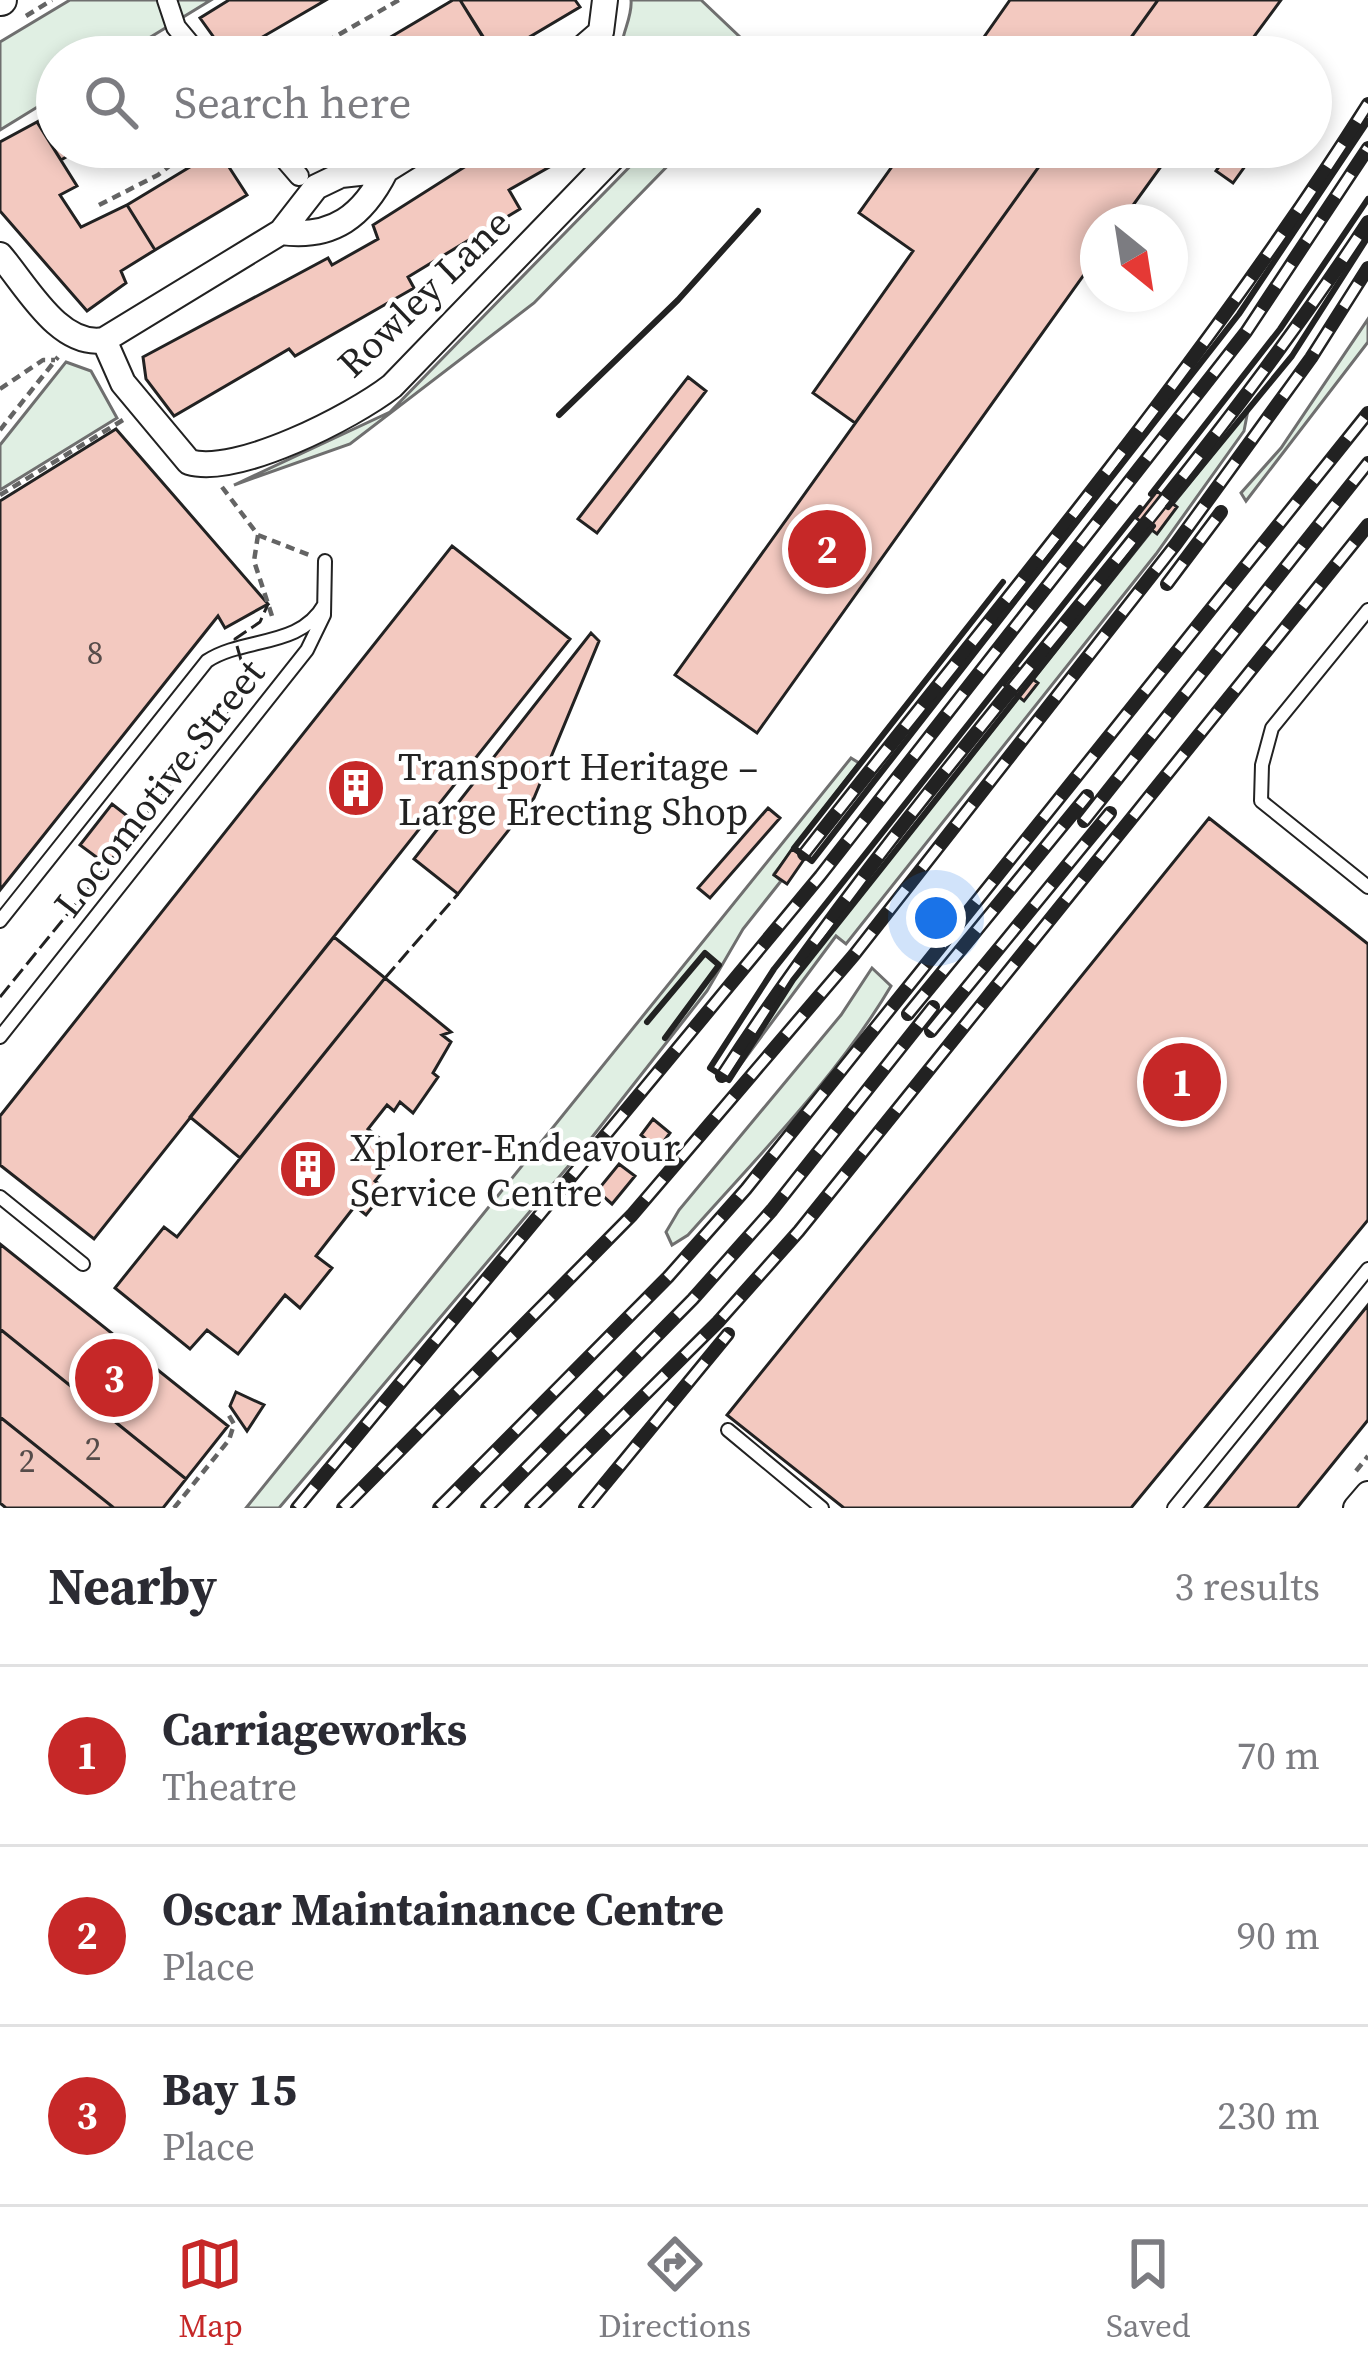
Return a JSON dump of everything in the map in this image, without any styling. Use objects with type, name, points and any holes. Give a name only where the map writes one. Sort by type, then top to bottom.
[{"type":"street","points":[[167,0],[184,36]]},
{"type":"street","points":[[595,36],[607,14],[605,0]]},
{"type":"street","points":[[292,168],[299,176]]},
{"type":"street","points":[[0,255],[64,331],[89,342],[104,340],[281,232],[316,187],[341,175],[389,168]]},
{"type":"street","name":"Rowley Lane","points":[[208,467],[230,465],[336,418],[392,386],[603,168]]},
{"type":"street","points":[[281,232],[333,231],[360,211],[386,170]]},
{"type":"street","points":[[104,340],[122,383],[141,407],[189,462],[208,467]]},
{"type":"street","points":[[1356,1508],[1368,1494]]},
{"type":"lane","name":"Locomotive Street","points":[[0,1037],[307,650],[319,632],[325,562]]},
{"type":"lane","points":[[0,922],[196,675],[237,645],[276,639],[309,622],[324,605]]},
{"type":"lane","points":[[1368,610],[1272,728],[1262,765],[1261,801],[1368,887]]},
{"type":"lane","points":[[0,1197],[83,1264]]},
{"type":"lane","points":[[1174,1508],[1368,1270]]},
{"type":"lane","points":[[728,1430],[822,1508]]},
{"type":"path","points":[[336,36],[399,0]]},
{"type":"path","points":[[99,205],[167,168]]},
{"type":"path","points":[[0,430],[61,352]]},
{"type":"path","points":[[0,389],[43,360],[55,360]]},
{"type":"path","points":[[0,495],[128,417]]},
{"type":"path","points":[[208,467],[258,535],[325,562]]},
{"type":"path","points":[[258,535],[254,561],[276,639]]},
{"type":"path","points":[[174,1508],[229,1440],[229,1414],[237,1410]]},
{"type":"green space","points":[[70,0],[211,0],[152,36],[36,36],[36,108],[0,130],[0,42]]},
{"type":"green space","points":[[631,0],[701,0],[739,36],[624,36]]},
{"type":"green space","points":[[628,168],[666,168],[534,303],[350,444],[234,485],[390,412]]},
{"type":"green space","points":[[1368,319],[1368,342],[1246,501],[1241,493],[1281,448]]},
{"type":"green space","points":[[66,362],[91,371],[117,418],[0,490],[0,445]]},
{"type":"green space","points":[[1248,410],[1244,431],[1156,554],[846,944],[836,936],[729,1080],[793,980]]},
{"type":"green space","points":[[851,758],[859,763],[774,874],[781,881],[743,929],[707,991],[582,1150],[279,1508],[246,1508]]},
{"type":"green space","points":[[872,968],[891,986],[870,1020],[796,1115],[688,1235],[672,1245],[666,1232],[679,1210],[841,1015]]},
{"type":"building","points":[[229,0],[326,0],[264,36],[213,36],[200,18]]},
{"type":"building","points":[[460,0],[482,36],[392,36]]},
{"type":"building","points":[[460,0],[575,0],[580,7],[531,36],[483,36]]},
{"type":"building","points":[[1010,0],[1158,0],[1132,36],[985,36]]},
{"type":"building","points":[[1158,0],[1281,0],[1254,36],[1132,36]]},
{"type":"building","points":[[36,123],[36,168],[66,168],[77,186],[60,195],[81,227],[127,205],[155,250],[121,271],[126,283],[87,311],[0,211],[0,142]]},
{"type":"building","points":[[188,168],[230,168],[247,195],[155,250],[127,205]]},
{"type":"building","points":[[463,168],[548,168],[509,190],[520,209],[408,277],[414,288],[295,356],[289,349],[174,416],[146,379],[143,357],[328,258],[332,265],[378,239],[373,225]]},
{"type":"building","points":[[891,168],[1038,168],[855,423],[813,393],[913,251],[859,213]]},
{"type":"building","points":[[1038,168],[1160,168],[1134,204],[1080,204],[1080,280],[757,733],[675,675]]},
{"type":"building","points":[[1218,168],[1244,168],[1233,183],[1216,171]]},
{"type":"building","points":[[688,377],[706,391],[597,533],[578,519]]},
{"type":"building","points":[[116,429],[268,604],[225,628],[218,616],[0,890],[0,501]]},
{"type":"building","points":[[1157,491],[1177,507],[1157,534],[1136,518]]},
{"type":"building","name":"Transport Heritage – Large Erecting Shop","points":[[452,546],[570,639],[94,1239],[0,1165],[0,1116]]},
{"type":"building","points":[[591,633],[599,641],[534,798],[458,894],[414,859]]},
{"type":"building","points":[[1018,668],[1038,683],[1024,701],[1004,685]]},
{"type":"building","points":[[112,804],[139,825],[107,865],[80,845]]},
{"type":"building","points":[[768,808],[780,818],[710,898],[698,888]]},
{"type":"building","points":[[1209,818],[1368,944],[1368,1220],[1131,1508],[844,1508],[727,1415]]},
{"type":"building","points":[[792,849],[805,858],[787,884],[774,875]]},
{"type":"building","points":[[334,937],[385,978],[240,1158],[190,1117]]},
{"type":"building","name":"Xplorer-Endeavour Service Centre","points":[[385,978],[451,1032],[442,1035],[451,1042],[433,1073],[438,1077],[413,1113],[400,1102],[394,1111],[387,1105],[368,1129],[398,1153],[375,1181],[386,1190],[366,1215],[355,1206],[316,1256],[332,1268],[300,1308],[285,1295],[238,1354],[207,1330],[190,1349],[115,1288],[164,1227],[177,1237]]},
{"type":"building","points":[[653,1119],[670,1133],[658,1149],[641,1135]]},
{"type":"building","points":[[619,1164],[635,1176],[612,1204],[597,1191]]},
{"type":"building","points":[[0,1244],[228,1426],[186,1479],[0,1329]]},
{"type":"building","points":[[1368,1305],[1368,1420],[1297,1508],[1205,1508]]},
{"type":"building","points":[[0,1329],[186,1479],[163,1508],[114,1508],[0,1417]]},
{"type":"building","points":[[236,1392],[264,1405],[247,1431],[230,1406]]},
{"type":"building","points":[[0,1417],[114,1508],[6,1508],[0,1503]]},
{"type":"railway","points":[[1332,158],[1368,104]]},
{"type":"railway","points":[[297,1508],[820,876],[1246,332],[1368,148]]},
{"type":"railway","points":[[804,854],[1167,393],[1326,168]]},
{"type":"railway","points":[[722,1076],[877,858],[1212,439],[1368,222]]},
{"type":"railway","points":[[343,1508],[632,1215],[854,955],[1176,544],[1311,358],[1368,268]]},
{"type":"railway","points":[[439,1508],[668,1277],[746,1189],[1368,413]]},
{"type":"railway","points":[[1084,821],[1368,463]]},
{"type":"railway","points":[[1167,584],[1221,512]]},
{"type":"railway","points":[[531,1508],[718,1322],[799,1231],[1368,525]]},
{"type":"railway","points":[[908,1014],[1087,796]]},
{"type":"railway","points":[[931,1031],[1110,813]]},
{"type":"railway","points":[[487,1508],[693,1299],[772,1210],[933,1007]]},
{"type":"railway","points":[[585,1508],[728,1334]]},
{"type":"fence","points":[[135,829],[249,688],[235,639],[260,622],[268,604]]},
{"type":"fence","points":[[0,997],[110,862]]},
{"type":"fence","points":[[385,978],[458,894]]},
{"type":"wall","points":[[1003,582],[794,848],[812,861],[1239,314],[1368,121]]},
{"type":"wall","points":[[1151,494],[1280,329],[1368,199]]},
{"type":"wall","points":[[559,415],[678,300],[758,211]]},
{"type":"wall","points":[[1168,507],[1292,356],[1368,237]]},
{"type":"wall","points":[[1140,508],[774,969],[710,1068],[729,1080],[793,980],[1153,526]]},
{"type":"wall","points":[[647,1022],[705,953],[719,965],[665,1038]]},
{"type":"place","name":"Oscar Maintainance Centre","points":[[827,549]]},
{"type":"place","name":"Transport Heritage – Large Erecting Shop","points":[[356,788]]},
{"type":"place","name":"Carriageworks","points":[[1182,1082]]},
{"type":"place","name":"Xplorer-Endeavour Service Centre","points":[[308,1169]]},
{"type":"place","name":"Bay 15","points":[[114,1378]]}]
